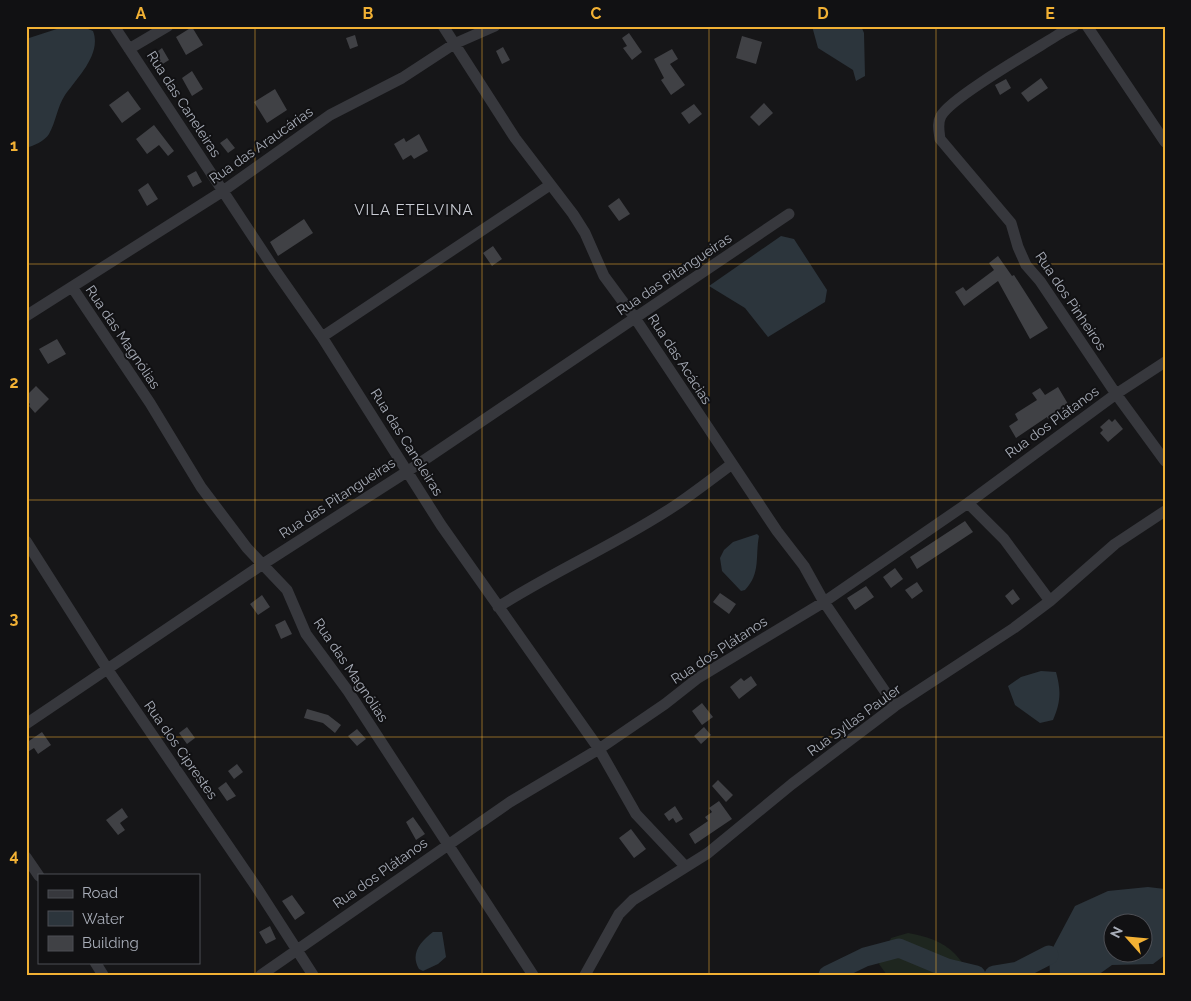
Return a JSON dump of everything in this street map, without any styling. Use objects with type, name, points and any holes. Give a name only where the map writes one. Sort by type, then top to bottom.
[{"type":"street","name":"Rua das Caneleiras","points":[[114,26],[322,337],[441,525],[599,750],[636,814],[686,866]]},
{"type":"street","points":[[129,49],[168,26]]},
{"type":"street","name":"Rua das Acácias","points":[[443,26],[515,138],[585,233],[604,276],[636,318],[732,464],[804,566],[824,602],[895,706]]},
{"type":"street","name":"Rua das Araucárias","points":[[26,316],[223,191],[330,115],[402,78],[454,44],[495,26]]},
{"type":"street","name":"Rua dos Pinheiros","points":[[1074,26],[965,94],[940,117],[938,128],[940,138],[1011,223],[1026,265],[1040,281],[1116,394],[1165,461]]},
{"type":"street","points":[[1087,26],[1165,142]]},
{"type":"street","points":[[322,337],[550,185]]},
{"type":"street","name":"Rua das Pitangueiras","points":[[26,724],[263,564],[408,471],[789,214]]},
{"type":"street","name":"Rua das Magnólias","points":[[72,287],[150,403],[201,487],[247,548],[287,590],[306,634],[348,690],[533,975]]},
{"type":"street","name":"Rua dos Plátanos","points":[[261,975],[448,843],[510,802],[599,750],[665,704],[698,678],[824,602],[968,503],[1116,394],[1165,362]]},
{"type":"street","points":[[498,607],[539,580],[610,544],[676,505],[732,464]]},
{"type":"street","points":[[968,503],[1004,539],[1050,601]]},
{"type":"street","name":"Rua Syllas Pauler","points":[[585,975],[619,914],[634,900],[730,836],[792,784],[895,706],[972,657],[1050,601],[1115,544],[1165,511]]},
{"type":"street","name":"Rua dos Ciprestes","points":[[26,541],[108,670],[257,888],[313,975]]},
{"type":"street","points":[[26,857],[38,875]]},
{"type":"street","points":[[96,964],[103,975]]},
{"type":"shaded area","points":[[908,933],[939,942],[950,949],[974,975],[887,975],[879,964],[891,938]]},
{"type":"water","points":[[66,26],[81,26],[93,31],[94,48],[87,65],[62,100],[47,137],[35,145],[26,148],[26,39]]},
{"type":"water","points":[[812,26],[861,26],[864,33],[865,76],[856,81],[853,70],[818,48]]},
{"type":"water","points":[[781,236],[794,239],[827,290],[825,302],[768,337],[745,308],[709,286]]},
{"type":"water","points":[[757,534],[759,536],[755,571],[750,584],[745,590],[741,591],[722,571],[720,558],[724,550],[733,542]]},
{"type":"water","points":[[1041,671],[1056,672],[1059,696],[1058,707],[1053,720],[1040,723],[1015,705],[1008,686],[1021,677]]},
{"type":"water","points":[[1148,887],[1165,889],[1165,955],[1154,963],[1154,914],[1104,914],[1104,964],[1153,964],[1112,965],[1098,975],[1050,975],[1049,955],[1075,906],[1108,891]]},
{"type":"water","points":[[433,932],[442,932],[446,957],[438,964],[423,971],[416,964],[416,953],[420,944]]},
{"type":"building","points":[[192,27],[203,45],[186,55],[176,37]]},
{"type":"building","points":[[629,33],[642,52],[632,60],[623,48],[627,46],[622,38]]},
{"type":"building","points":[[355,35],[358,46],[350,49],[346,38]]},
{"type":"building","points":[[742,36],[762,42],[756,64],[736,58]]},
{"type":"building","points":[[503,47],[510,60],[502,64],[496,51]]},
{"type":"building","points":[[162,48],[169,60],[161,65],[154,54]]},
{"type":"building","points":[[672,49],[678,59],[670,64],[685,85],[671,95],[661,80],[664,78],[654,59]]},
{"type":"building","points":[[192,71],[203,89],[192,96],[182,78]]},
{"type":"building","points":[[1041,78],[1048,88],[1028,102],[1021,93]]},
{"type":"building","points":[[1006,79],[1011,88],[1000,95],[995,85]]},
{"type":"building","points":[[275,89],[287,110],[267,123],[254,102]]},
{"type":"building","points":[[128,91],[141,109],[122,123],[109,105]]},
{"type":"building","points":[[764,103],[773,113],[759,126],[750,117]]},
{"type":"building","points":[[694,104],[702,114],[689,124],[681,113]]},
{"type":"building","points":[[154,125],[174,151],[168,156],[159,145],[147,154],[136,139]]},
{"type":"building","points":[[419,134],[428,151],[414,159],[411,155],[403,160],[394,144],[404,138],[406,142]]},
{"type":"building","points":[[227,138],[235,148],[228,153],[220,143]]},
{"type":"building","points":[[196,171],[202,182],[193,187],[187,176]]},
{"type":"building","points":[[148,183],[158,199],[147,206],[138,190]]},
{"type":"building","points":[[619,198],[630,214],[619,221],[608,206]]},
{"type":"building","points":[[304,219],[313,233],[278,256],[270,242]]},
{"type":"building","points":[[493,246],[502,259],[492,266],[483,253]]},
{"type":"building","points":[[998,256],[1012,276],[1014,275],[1048,328],[1030,339],[998,281],[964,306],[955,292],[963,287],[966,291],[994,270],[989,263]]},
{"type":"building","points":[[57,339],[66,354],[48,364],[39,349]]},
{"type":"building","points":[[36,386],[49,399],[35,413],[29,406],[30,404],[26,400],[26,396]]},
{"type":"building","points":[[1058,387],[1068,404],[1055,412],[1056,414],[1048,419],[1047,417],[1016,438],[1009,426],[1018,420],[1015,414],[1037,400],[1032,393],[1040,388],[1045,395]]},
{"type":"building","points":[[1109,419],[1112,422],[1115,419],[1123,429],[1108,442],[1100,433],[1103,430],[1100,427]]},
{"type":"building","points":[[965,521],[973,532],[917,569],[910,557]]},
{"type":"building","points":[[895,568],[903,579],[891,588],[883,577]]},
{"type":"building","points":[[917,582],[923,591],[912,599],[905,590]]},
{"type":"building","points":[[866,586],[874,597],[855,610],[847,598]]},
{"type":"building","points":[[1013,589],[1020,599],[1012,605],[1005,596]]},
{"type":"building","points":[[720,593],[736,604],[729,614],[713,602]]},
{"type":"building","points":[[262,595],[270,607],[258,615],[250,604]]},
{"type":"building","points":[[285,620],[292,634],[281,639],[275,625]]},
{"type":"building","points":[[751,676],[757,685],[739,699],[730,687],[741,678],[744,681]]},
{"type":"building","points":[[702,703],[713,717],[702,725],[692,711]]},
{"type":"building","points":[[307,709],[328,715],[341,725],[335,733],[323,723],[304,718]]},
{"type":"building","points":[[187,727],[195,738],[187,744],[179,733]]},
{"type":"building","points":[[704,727],[711,735],[701,744],[694,736]]},
{"type":"building","points":[[357,729],[366,739],[357,746],[348,736]]},
{"type":"building","points":[[42,732],[51,745],[38,754],[34,748],[26,753],[26,743]]},
{"type":"building","points":[[237,764],[243,772],[234,779],[228,771]]},
{"type":"building","points":[[718,780],[733,795],[726,802],[712,786]]},
{"type":"building","points":[[226,782],[236,796],[227,801],[218,788]]},
{"type":"building","points":[[719,801],[732,819],[695,844],[689,834],[708,821],[705,817],[712,812],[709,808]]},
{"type":"building","points":[[675,806],[683,819],[676,823],[673,818],[669,821],[664,814]]},
{"type":"building","points":[[122,808],[128,817],[120,823],[125,830],[118,835],[106,820]]},
{"type":"building","points":[[413,817],[425,834],[416,840],[406,822]]},
{"type":"building","points":[[631,829],[646,849],[634,858],[619,838]]},
{"type":"building","points":[[292,895],[305,913],[295,920],[282,901]]},
{"type":"building","points":[[270,926],[276,939],[266,944],[259,932]]},
{"type":"waterway","points":[[828,975],[865,957],[899,948],[947,968],[976,975]]},
{"type":"waterway","points":[[994,975],[1018,971],[1049,955]]},
{"type":"district","name":"VILA ETELVINA","points":[[414,210]]}]
